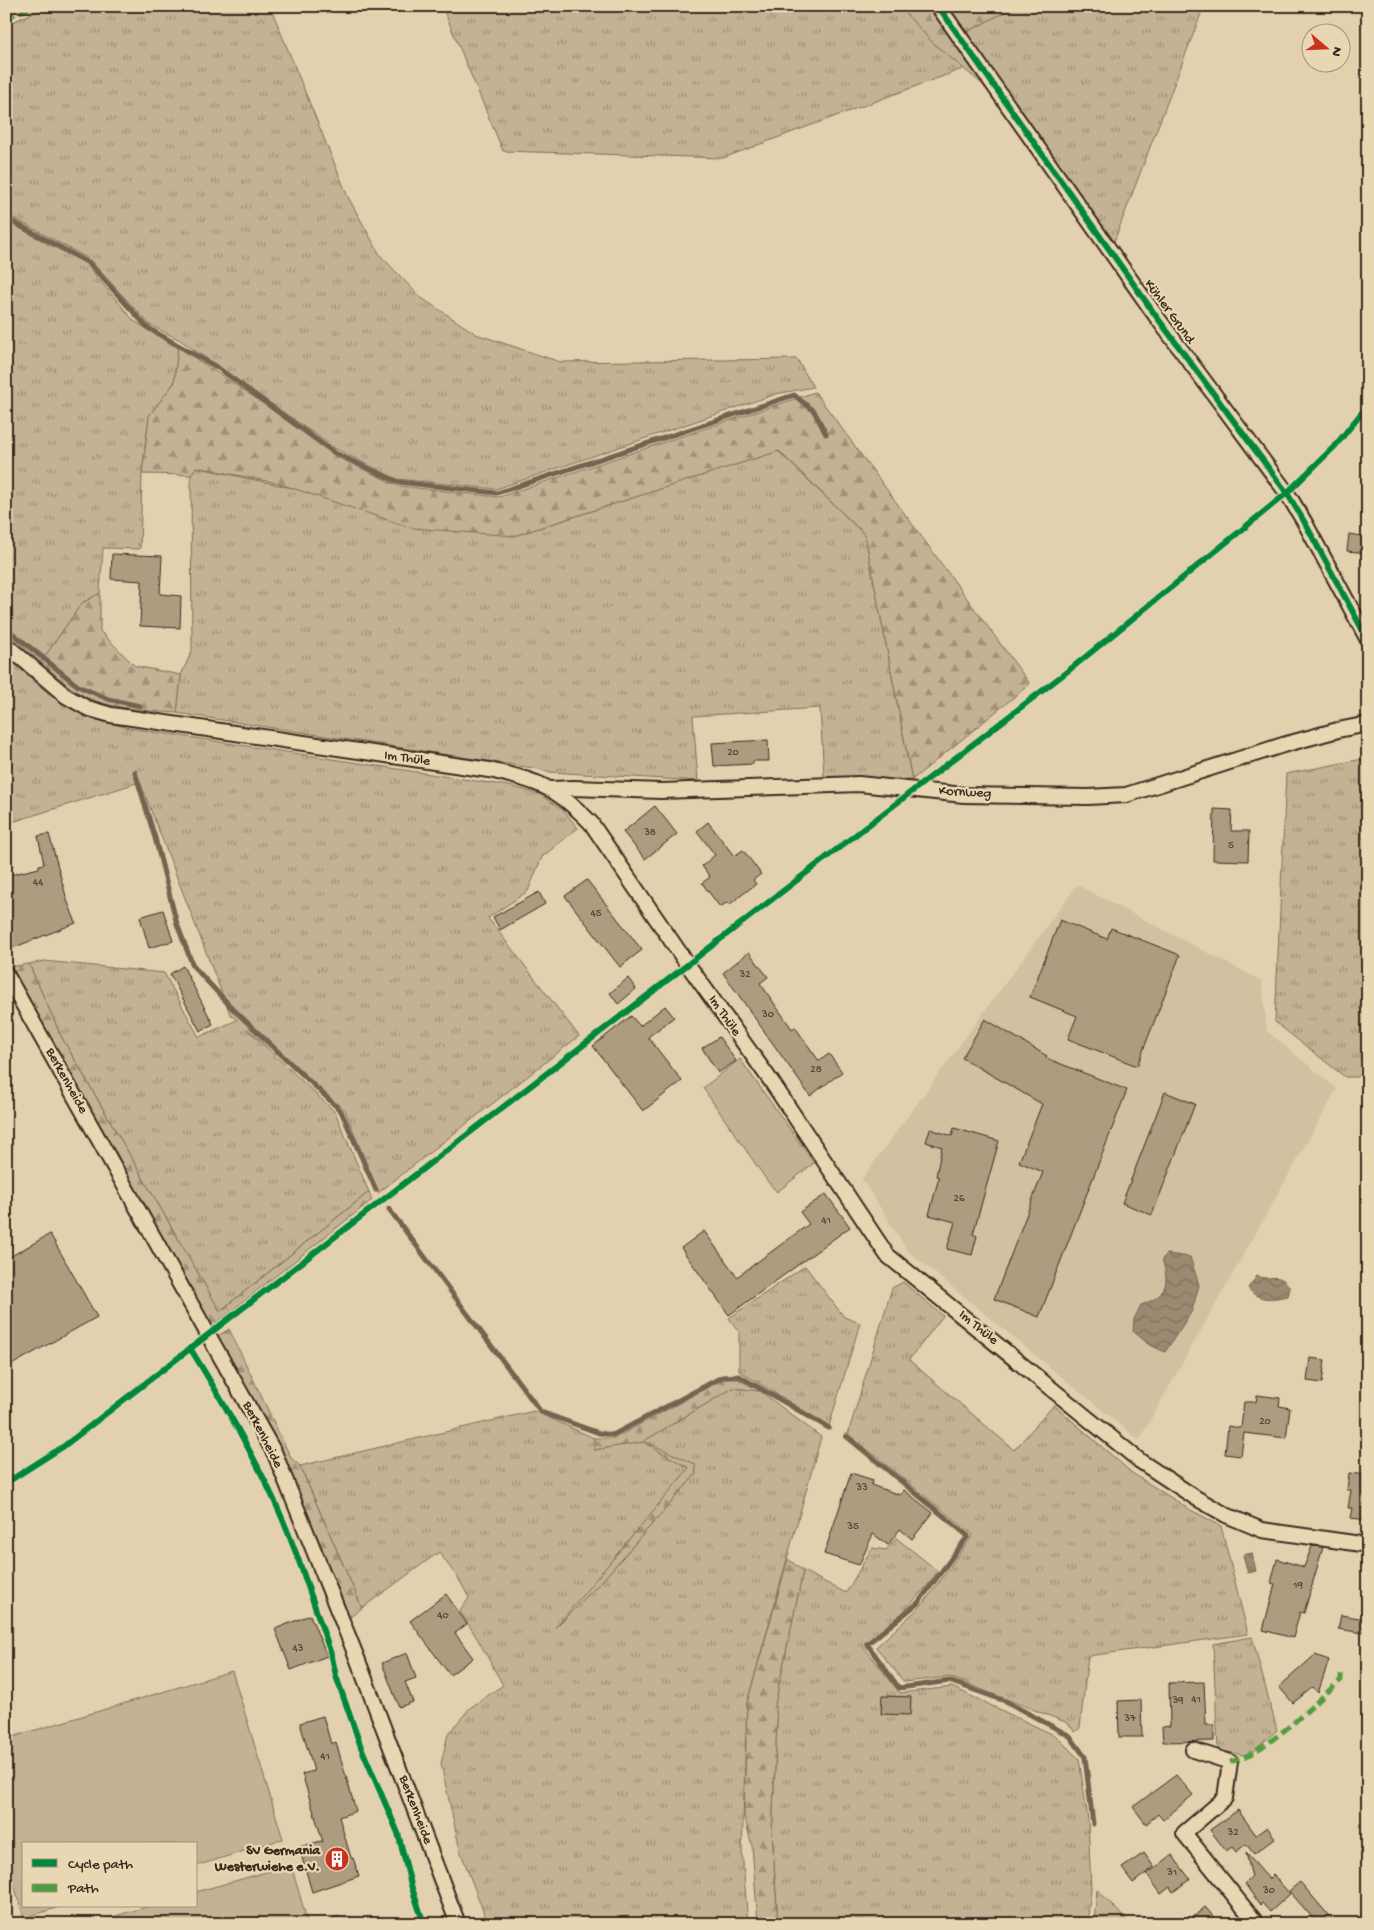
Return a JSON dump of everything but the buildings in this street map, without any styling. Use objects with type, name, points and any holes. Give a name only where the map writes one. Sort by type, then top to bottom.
[{"type":"street","name":"Kühler Grund","points":[[938,6],[1156,316],[1287,493],[1368,640]]},
{"type":"street","name":"Im Thüle","points":[[6,645],[66,696],[87,708],[111,715],[488,770],[528,779],[552,789],[571,803],[591,823],[770,1081],[886,1254],[1140,1461],[1196,1498],[1226,1515],[1262,1530],[1368,1544]]},
{"type":"street","name":"Kornweg","points":[[552,789],[661,791],[859,784],[964,795],[1088,797],[1126,795],[1283,745],[1368,724]]},
{"type":"street","name":"Berkenheide","points":[[6,974],[274,1454],[358,1658],[458,1924]]},
{"type":"street","points":[[1193,1750],[1230,1762],[1225,1798],[1184,1833],[1257,1924]]},
{"type":"shaded area","points":[[1077,885],[1262,981],[1267,1031],[1337,1089],[1139,1440],[908,1251],[862,1179]]},
{"type":"green space","points":[[48,6],[270,6],[348,197],[380,255],[420,297],[476,334],[560,362],[797,359],[813,387],[776,394],[496,489],[397,479],[336,449],[180,340],[150,325],[89,259],[6,214],[6,25]]},
{"type":"green space","points":[[442,6],[899,6],[934,44],[965,68],[723,158],[503,151]]},
{"type":"green space","points":[[899,6],[1016,6],[965,33],[986,70],[981,83],[934,44]]},
{"type":"green space","points":[[1016,6],[1204,6],[1113,244],[986,70],[965,33]]},
{"type":"green space","points":[[6,221],[86,264],[134,321],[178,347],[174,383],[149,416],[142,474],[140,549],[103,548],[100,593],[82,603],[41,662],[6,632]]},
{"type":"green space","points":[[178,347],[254,397],[335,456],[399,486],[499,497],[815,392],[1030,684],[912,780],[865,535],[779,451],[514,536],[412,528],[277,483],[196,467],[191,475],[142,474],[149,416],[174,383]]},
{"type":"green space","points":[[778,451],[865,535],[912,780],[824,777],[820,708],[693,716],[698,781],[550,772],[177,713],[181,675],[192,651],[191,475],[195,467],[514,536]]},
{"type":"green space","points":[[100,593],[100,631],[135,666],[181,675],[177,713],[120,707],[98,702],[82,695],[41,662],[82,603]]},
{"type":"green space","points":[[6,656],[43,689],[67,705],[98,720],[129,728],[509,786],[539,794],[563,810],[578,828],[542,857],[528,891],[488,918],[579,1036],[378,1193],[345,1110],[247,1029],[335,1112],[369,1192],[220,1311],[62,1038],[29,964],[44,961],[164,973],[199,1037],[237,1020],[230,1014],[140,782],[6,824]]},
{"type":"green space","points":[[1368,758],[1362,838],[1368,842],[1368,1066],[1358,1077],[1345,1077],[1275,1022],[1286,774]]},
{"type":"green space","points":[[29,964],[62,1038],[220,1311],[369,1192],[372,1200],[216,1323],[207,1321],[9,967]]},
{"type":"green space","points":[[740,1059],[814,1163],[777,1192],[768,1182],[703,1088]]},
{"type":"green space","points":[[805,1266],[844,1317],[860,1323],[829,1426],[739,1371],[739,1332],[729,1318]]},
{"type":"green space","points":[[903,1282],[943,1316],[909,1360],[1014,1450],[1054,1405],[1132,1473],[1189,1509],[1221,1526],[1248,1634],[1088,1656],[1080,1728],[1075,1732],[1068,1723],[949,1677],[904,1682],[876,1647],[923,1604],[973,1535],[848,1434],[892,1288]]},
{"type":"green space","points":[[229,1329],[291,1458],[300,1466],[362,1608],[349,1618],[286,1464],[218,1336]]},
{"type":"green space","points":[[723,1379],[738,1379],[760,1391],[733,1388],[644,1441],[695,1464],[696,1474],[600,1583],[555,1628],[689,1468],[643,1442],[594,1450],[594,1438],[615,1438]]},
{"type":"green space","points":[[733,1388],[760,1391],[821,1437],[747,1703],[742,1850],[748,1924],[488,1924],[460,1850],[441,1764],[448,1734],[470,1708],[503,1685],[460,1611],[469,1598],[460,1581],[439,1552],[362,1608],[300,1466],[534,1411],[594,1438],[594,1450],[643,1441]],"holes":[[[649,1444],[694,1464],[696,1474],[600,1583],[561,1622],[689,1468]]]},
{"type":"green space","points":[[896,1538],[938,1571],[895,1621],[863,1646],[900,1693],[952,1687],[1056,1736],[1079,1759],[1088,1820],[1091,1890],[1087,1924],[778,1924],[772,1833],[777,1721],[775,1704],[803,1571],[846,1593],[872,1548],[886,1550]]},
{"type":"green space","points":[[788,1559],[803,1571],[775,1704],[777,1721],[772,1833],[778,1924],[758,1924],[752,1846],[744,1815],[747,1703]]},
{"type":"green space","points":[[1252,1637],[1277,1730],[1248,1756],[1218,1750],[1213,1644]]},
{"type":"green space","points":[[232,1671],[283,1839],[198,1865],[198,1842],[22,1842],[22,1908],[56,1908],[24,1918],[6,1859],[6,1739]]},
{"type":"green space","points":[[291,1865],[308,1924],[89,1924],[142,1908],[198,1908],[198,1891]]},
{"type":"green space","points":[[1097,1889],[1130,1924],[1094,1924]]},
{"type":"green space","points":[[339,1916],[340,1920],[350,1916],[353,1924],[331,1924],[329,1919]]},
{"type":"water","points":[[1167,1254],[1190,1257],[1199,1285],[1192,1311],[1165,1352],[1148,1344],[1133,1331],[1134,1319],[1141,1305],[1156,1298],[1164,1288],[1166,1275],[1162,1259]]},
{"type":"water","points":[[1257,1276],[1282,1279],[1290,1288],[1288,1296],[1266,1298],[1256,1296],[1248,1288]]},
{"type":"water","points":[[1252,1553],[1256,1571],[1248,1573],[1243,1555]]},
{"type":"waterway","points":[[6,218],[89,263],[148,328],[218,368],[335,453],[398,482],[497,493],[794,395],[814,411],[826,434]]},
{"type":"waterway","points":[[6,628],[78,686],[108,699],[140,706]]},
{"type":"waterway","points":[[135,772],[155,838],[177,924],[193,966],[233,1009],[341,1111],[376,1190]]},
{"type":"waterway","points":[[389,1209],[541,1412],[599,1433],[613,1435],[722,1377],[739,1376],[829,1428]]},
{"type":"waterway","points":[[846,1436],[968,1536],[918,1603],[867,1644],[899,1688],[949,1681],[1005,1701],[1070,1736],[1085,1757],[1093,1824]]},
{"type":"marked path","points":[[6,18],[33,6]]},
{"type":"marked path","points":[[1230,1762],[1244,1757],[1274,1739],[1341,1680],[1341,1674]]},
{"type":"cycle path","points":[[938,6],[1156,316],[1287,493],[1368,640]]},
{"type":"cycle path","points":[[6,1483],[64,1446],[1073,667],[1287,493],[1335,446],[1368,405]]},
{"type":"cycle path","points":[[190,1348],[249,1450],[286,1527],[310,1592],[332,1657],[336,1676],[361,1747],[398,1833],[411,1885],[424,1924]]},
{"type":"place","name":"SV Germania Westerwiehe e.V.","points":[[337,1859]]}]
